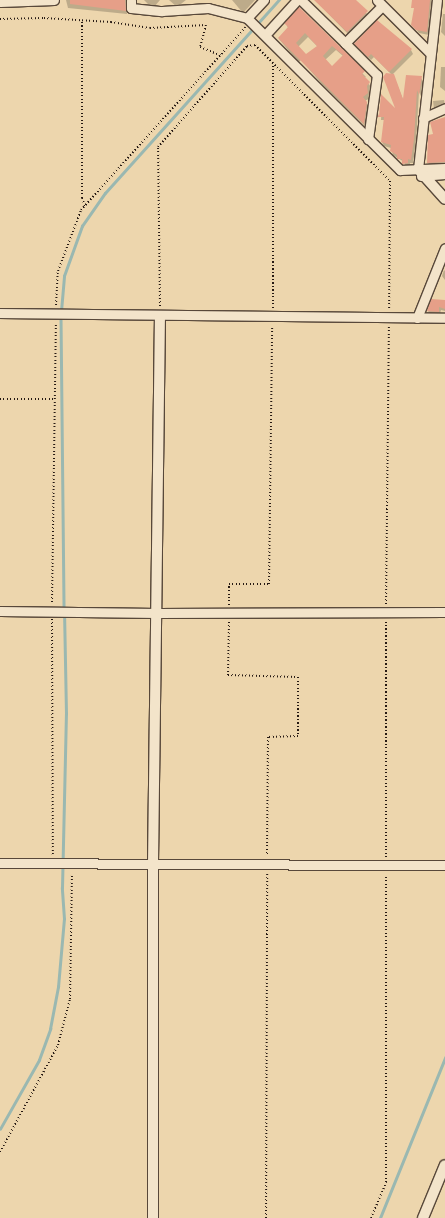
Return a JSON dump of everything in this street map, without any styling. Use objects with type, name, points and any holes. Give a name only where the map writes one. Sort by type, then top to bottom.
[{"type":"street","points":[[3,1],[54,0]]},
{"type":"street","points":[[131,0],[131,8],[162,11],[190,8],[223,10],[249,20],[266,34],[400,170],[445,174]]},
{"type":"street","points":[[190,8],[197,0]]},
{"type":"street","points":[[249,20],[264,0]]},
{"type":"street","points":[[266,34],[297,0]]},
{"type":"street","points":[[301,0],[377,75],[368,139]]},
{"type":"street","points":[[437,0],[423,118],[420,173],[445,199]]},
{"type":"street","points":[[345,43],[380,3],[430,53]]},
{"type":"street","points":[[423,118],[445,108]]},
{"type":"street","points":[[420,173],[445,168]]},
{"type":"street","points":[[417,318],[445,248]]},
{"type":"street","points":[[0,314],[445,318]]},
{"type":"street","points":[[153,1218],[154,863],[160,316]]},
{"type":"street","points":[[0,611],[157,614],[445,612]]},
{"type":"street","points":[[0,863],[445,865]]},
{"type":"street","points":[[423,1218],[445,1166]]},
{"type":"path","points":[[0,19],[44,18],[82,22],[111,22],[150,28],[206,26],[200,47],[220,55]]},
{"type":"path","points":[[53,863],[52,611],[58,271],[81,210],[249,20]]},
{"type":"path","points":[[82,22],[82,198],[85,206]]},
{"type":"path","points":[[160,316],[158,147],[247,46],[255,45],[390,181],[386,612],[386,1182],[371,1218]]},
{"type":"path","points":[[266,1218],[268,737],[298,736],[298,677],[228,675],[229,584],[269,584],[273,63]]},
{"type":"path","points":[[0,400],[55,399]]},
{"type":"path","points":[[0,1152],[58,1045],[70,999],[72,863]]},
{"type":"building","points":[[70,0],[125,0],[126,11],[70,4]]},
{"type":"building","points":[[314,0],[356,0],[368,11],[347,32]]},
{"type":"building","points":[[412,0],[430,0],[427,32],[416,30],[411,25],[414,8],[411,8]]},
{"type":"building","points":[[299,7],[365,71],[362,74],[370,82],[367,86],[368,93],[363,97],[367,102],[364,124],[278,38],[288,27],[284,23]],"holes":[[[305,33],[317,46],[306,54],[296,43]],[[332,46],[343,55],[332,66],[323,56]]]},
{"type":"building","points":[[377,20],[412,49],[389,72],[371,54],[368,57],[354,44]]},
{"type":"building","points":[[386,73],[394,74],[403,99],[406,75],[422,76],[419,95],[417,90],[414,139],[411,160],[408,159],[408,163],[402,164],[402,159],[397,159],[397,155],[390,151],[391,145],[381,142],[384,117],[377,117],[378,114],[379,116],[381,94],[395,108],[383,77]]},
{"type":"building","points":[[445,117],[445,162],[427,163],[428,135],[433,134],[430,122]]},
{"type":"building","points":[[431,299],[445,300],[445,309],[439,307],[439,312],[427,311]]},
{"type":"waterway","points":[[61,311],[64,276],[82,226],[105,193],[279,0]]},
{"type":"waterway","points":[[61,317],[64,609]]},
{"type":"waterway","points":[[0,1129],[39,1060],[50,1029],[58,987],[64,919],[62,888],[66,714],[64,614]]},
{"type":"waterway","points":[[380,1218],[445,1058]]}]
